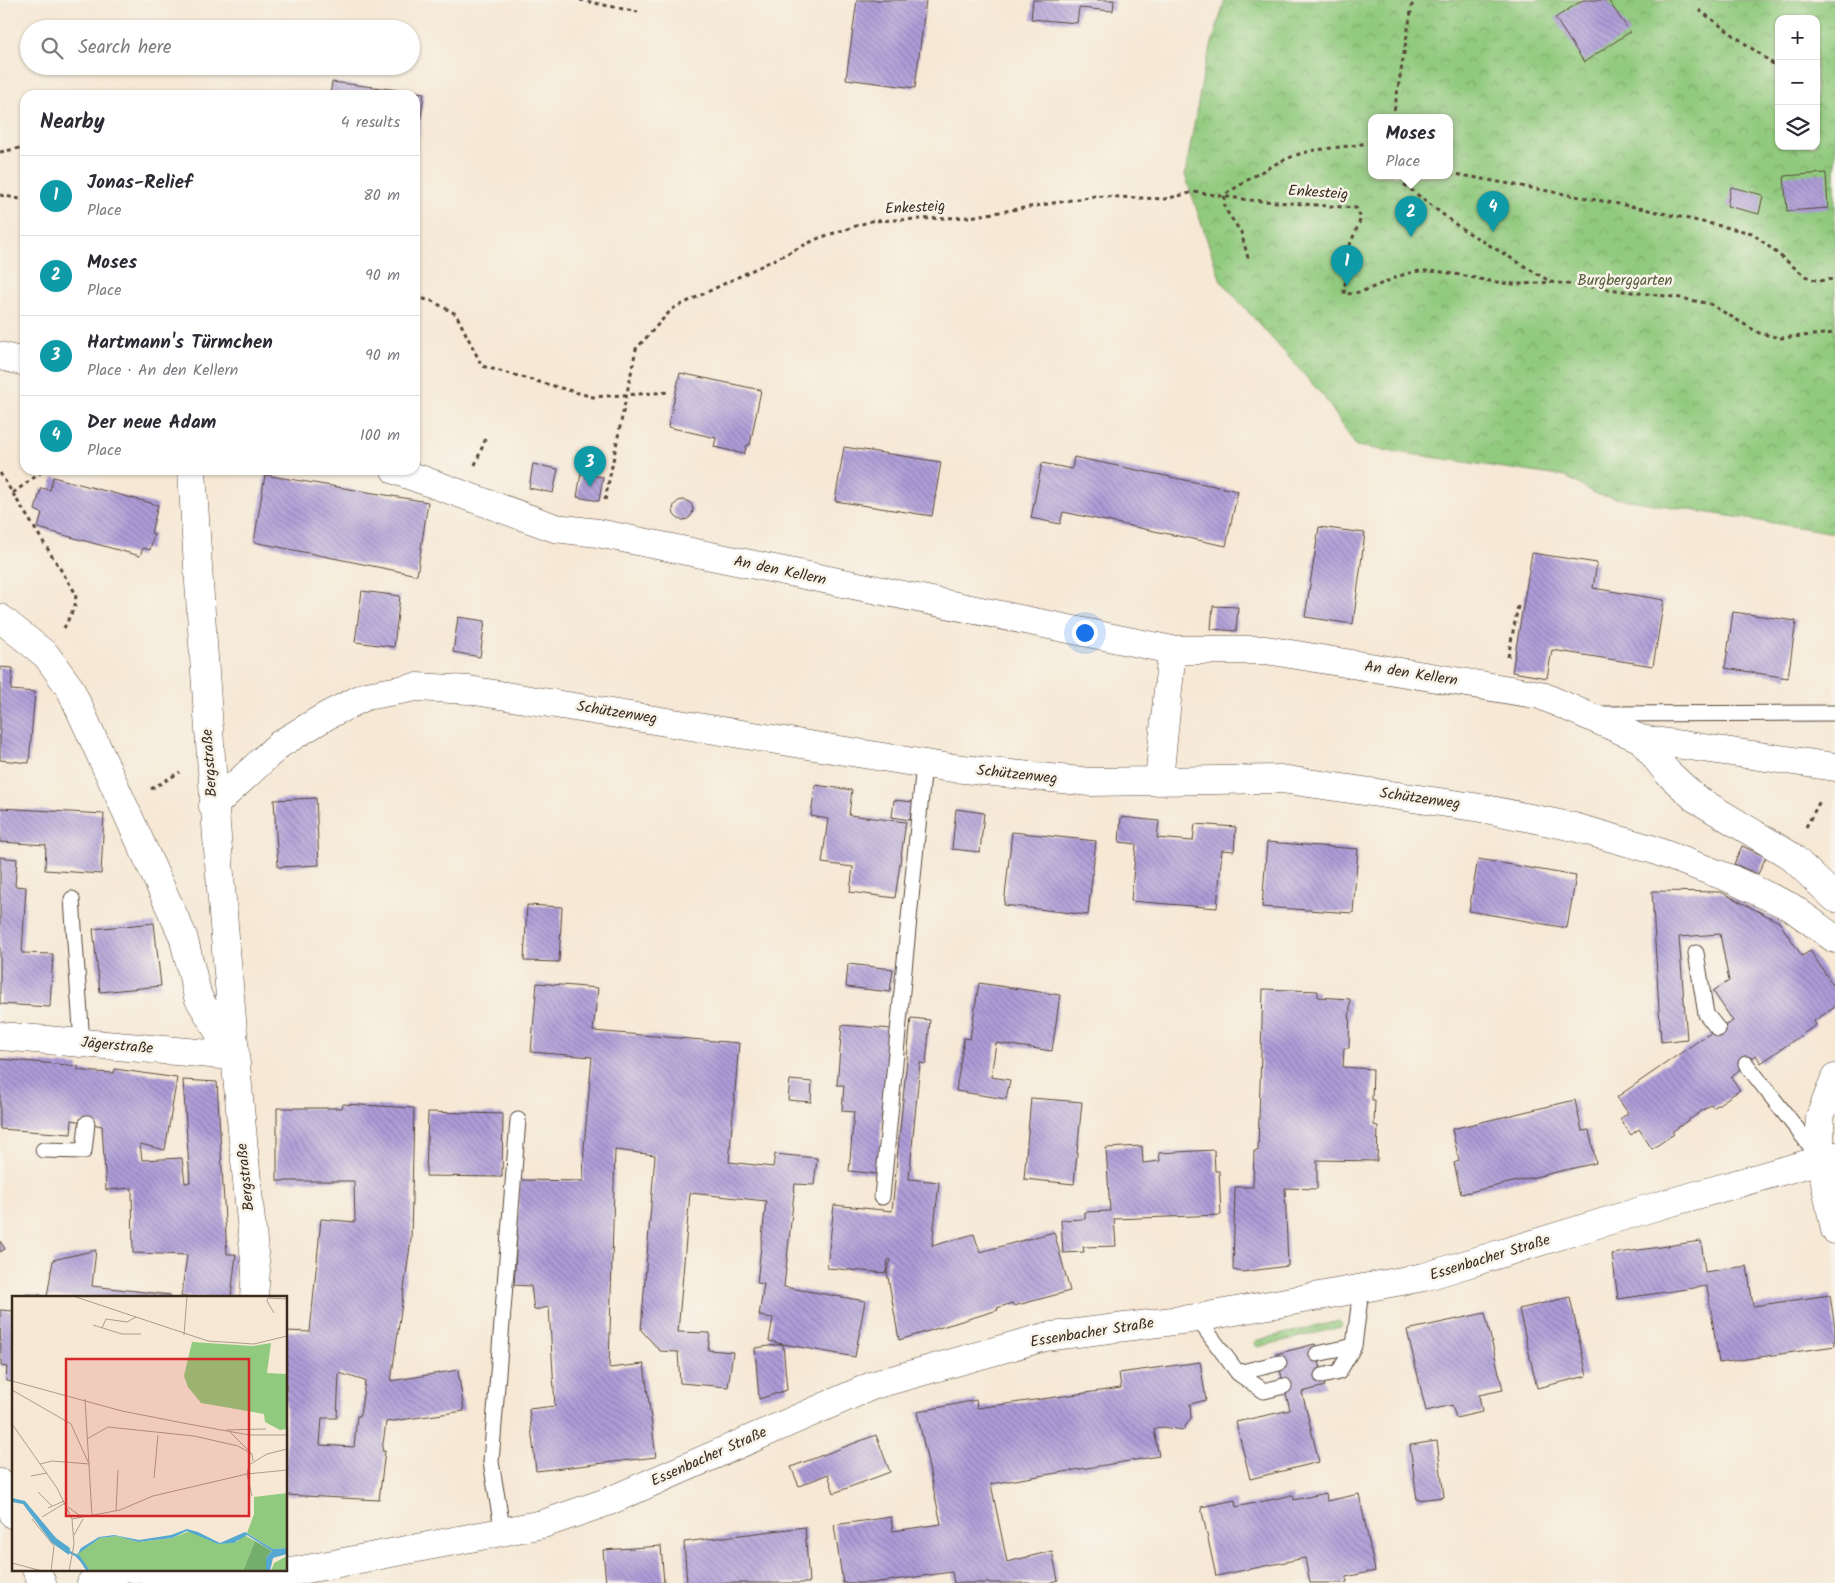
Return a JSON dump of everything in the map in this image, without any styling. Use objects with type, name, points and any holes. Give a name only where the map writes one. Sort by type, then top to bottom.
[{"type":"street","points":[[0,356],[20,361]]},
{"type":"street","name":"Bergstraße","points":[[192,475],[209,755],[234,1056],[256,1270],[254,1296]]},
{"type":"street","name":"An den Kellern","points":[[409,475],[556,528],[598,533],[1172,650],[1266,650],[1540,695],[1641,739],[1835,767]]},
{"type":"street","name":"Bergstraße","points":[[0,618],[46,655],[70,688],[122,805],[149,857],[183,936],[198,997],[234,1056]]},
{"type":"street","points":[[1159,780],[1172,650]]},
{"type":"street","name":"Schützenweg","points":[[213,806],[280,744],[366,696],[417,687],[469,690],[540,700],[924,764],[1090,782],[1281,779],[1482,808],[1574,827],[1651,849],[1729,878],[1791,906],[1835,939]]},
{"type":"street","name":"An den Kellern","points":[[1641,739],[1667,772],[1695,798],[1791,856],[1835,898]]},
{"type":"street","name":"Jägerstraße","points":[[0,1036],[234,1056]]},
{"type":"street","points":[[1835,1078],[1820,1117],[1828,1157],[1835,1230]]},
{"type":"street","name":"Essenbacher Straße","points":[[150,1570],[252,1577],[503,1533],[543,1524],[607,1502],[874,1385],[1045,1337],[1197,1318],[1424,1278],[1828,1157]]},
{"type":"street","points":[[0,1467],[12,1480]]},
{"type":"street","points":[[0,1483],[12,1510]]},
{"type":"street","points":[[36,1570],[42,1583]]},
{"type":"street","points":[[91,1583],[120,1570]]},
{"type":"lane","points":[[1584,714],[1835,713]]},
{"type":"lane","points":[[882,1197],[924,764]]},
{"type":"lane","points":[[72,899],[82,1043]]},
{"type":"lane","points":[[1696,953],[1706,1014],[1718,1029]]},
{"type":"lane","points":[[1746,1064],[1828,1157]]},
{"type":"lane","points":[[503,1533],[491,1462],[518,1120]]},
{"type":"lane","points":[[43,1150],[84,1151],[87,1123]]},
{"type":"lane","points":[[1322,1376],[1339,1372],[1354,1346],[1361,1290]]},
{"type":"lane","points":[[1197,1318],[1238,1373],[1264,1391],[1284,1386]]},
{"type":"lane","points":[[1317,1354],[1354,1346]]},
{"type":"lane","points":[[1238,1373],[1279,1364]]},
{"type":"path","points":[[580,0],[638,12]]},
{"type":"path","points":[[1394,114],[1413,0]]},
{"type":"path","points":[[1699,10],[1775,65]]},
{"type":"path","points":[[1248,258],[1241,232],[1225,209],[1224,195],[1278,162],[1311,151],[1353,147],[1368,143]]},
{"type":"path","points":[[0,152],[20,148]]},
{"type":"path","points":[[1453,174],[1635,207],[1752,233],[1805,276],[1818,281],[1835,279]]},
{"type":"path","points":[[1404,179],[1405,185],[1459,227],[1551,282],[1681,298],[1710,304],[1759,333],[1780,338],[1835,333]]},
{"type":"path","name":"Enkesteig","points":[[598,533],[636,349],[672,310],[819,238],[871,221],[970,217],[1095,196],[1165,199],[1194,192],[1250,200],[1356,208],[1360,218],[1349,248],[1344,294],[1359,294],[1387,281],[1420,271],[1447,273],[1512,284],[1551,282]]},
{"type":"path","points":[[0,195],[20,199]]},
{"type":"path","points":[[420,298],[456,314],[482,366],[593,397],[669,392]]},
{"type":"path","points":[[475,467],[486,438]]},
{"type":"path","points":[[0,473],[76,594],[75,606],[66,626]]},
{"type":"path","points":[[13,492],[37,475]]},
{"type":"path","points":[[1502,689],[1518,606]]},
{"type":"path","points":[[122,805],[209,755]]},
{"type":"path","points":[[1804,831],[1822,797]]},
{"type":"green space","name":"Burgberggarten","points":[[1225,0],[1835,0],[1835,533],[1598,495],[1566,477],[1356,446],[1324,397],[1221,281],[1185,175],[1204,70]]},
{"type":"green space","points":[[1339,1321],[1342,1324],[1341,1327],[1258,1347],[1254,1344],[1257,1340]]},
{"type":"building","points":[[857,0],[926,0],[915,88],[846,79]]},
{"type":"building","points":[[1033,0],[1114,0],[1113,11],[1079,8],[1077,23],[1031,19]]},
{"type":"building","points":[[1583,0],[1608,0],[1630,32],[1584,62],[1555,18]]},
{"type":"building","points":[[332,82],[399,90],[331,90]]},
{"type":"building","points":[[420,93],[424,93],[420,126]]},
{"type":"building","points":[[1826,173],[1828,208],[1787,211],[1784,176]]},
{"type":"building","points":[[1731,187],[1763,195],[1759,214],[1727,206]]},
{"type":"building","points":[[680,373],[761,390],[750,445],[747,445],[744,454],[714,447],[716,438],[668,427]]},
{"type":"building","points":[[844,447],[941,462],[932,516],[835,501]]},
{"type":"building","points":[[1074,457],[1238,491],[1226,546],[1063,512],[1060,524],[1031,518],[1042,463],[1072,469]]},
{"type":"building","points":[[533,464],[558,469],[553,493],[529,488]]},
{"type":"building","points":[[581,473],[603,477],[599,501],[577,497]]},
{"type":"building","points":[[265,475],[428,502],[417,575],[254,542]]},
{"type":"building","points":[[53,477],[158,505],[151,533],[154,534],[150,550],[143,548],[140,556],[38,528],[42,513],[35,510],[41,488],[50,490]]},
{"type":"building","points":[[683,500],[690,503],[693,510],[690,517],[683,520],[676,517],[673,510],[676,503]]},
{"type":"building","points":[[1319,527],[1365,533],[1353,624],[1305,617]]},
{"type":"building","points":[[1532,553],[1597,563],[1593,588],[1664,600],[1653,666],[1552,650],[1547,678],[1512,672]]},
{"type":"building","points":[[362,591],[400,596],[394,647],[355,642]]},
{"type":"building","points":[[1213,606],[1238,607],[1236,631],[1211,629]]},
{"type":"building","points":[[1733,612],[1796,621],[1788,678],[1725,668]]},
{"type":"building","points":[[458,617],[485,621],[480,657],[453,652]]},
{"type":"building","points":[[0,667],[13,668],[11,690],[35,692],[29,763],[0,760]]},
{"type":"building","points":[[815,785],[852,790],[849,815],[906,822],[895,898],[850,892],[853,867],[822,863],[828,819],[811,816]]},
{"type":"building","points":[[316,798],[319,865],[278,867],[274,800]]},
{"type":"building","points":[[894,800],[913,802],[910,820],[892,817]]},
{"type":"building","points":[[0,808],[104,814],[101,874],[45,870],[46,845],[0,842]]},
{"type":"building","points":[[956,809],[984,813],[980,852],[952,849]]},
{"type":"building","points":[[1121,817],[1159,821],[1157,838],[1193,841],[1195,824],[1236,827],[1234,851],[1222,850],[1217,908],[1131,901],[1136,844],[1119,842]]},
{"type":"building","points":[[1012,832],[1096,841],[1088,915],[1004,905]]},
{"type":"building","points":[[1267,842],[1358,849],[1353,913],[1262,907]]},
{"type":"building","points":[[1742,846],[1766,857],[1758,874],[1734,864]]},
{"type":"building","points":[[0,857],[17,859],[15,886],[26,887],[22,953],[53,954],[50,1007],[0,1004]]},
{"type":"building","points":[[1478,859],[1576,876],[1567,928],[1469,911]]},
{"type":"building","points":[[1652,891],[1721,892],[1779,922],[1802,956],[1810,951],[1835,988],[1835,1007],[1814,1021],[1816,1025],[1761,1063],[1756,1055],[1731,1077],[1740,1090],[1713,1108],[1711,1105],[1684,1123],[1672,1132],[1674,1134],[1652,1149],[1639,1129],[1631,1135],[1620,1119],[1628,1113],[1617,1097],[1704,1037],[1733,1021],[1713,991],[1729,981],[1720,934],[1679,937],[1687,1039],[1661,1042]]},
{"type":"building","points":[[527,905],[562,907],[559,962],[524,961]]},
{"type":"building","points":[[154,923],[161,986],[100,992],[93,929]]},
{"type":"building","points":[[848,964],[893,969],[890,992],[846,987]]},
{"type":"building","points":[[537,983],[598,988],[593,1031],[739,1043],[729,1162],[773,1167],[775,1154],[817,1158],[814,1185],[795,1184],[784,1287],[865,1301],[855,1357],[769,1341],[773,1318],[759,1316],[764,1284],[757,1283],[766,1201],[690,1193],[678,1332],[710,1333],[708,1350],[733,1352],[728,1387],[680,1383],[678,1352],[660,1351],[641,1330],[655,1155],[615,1150],[609,1368],[644,1364],[656,1457],[536,1471],[529,1409],[555,1406],[549,1307],[534,1310],[531,1286],[514,1285],[520,1180],[583,1181],[592,1057],[531,1052]]},
{"type":"building","points":[[979,983],[1060,995],[1052,1051],[996,1043],[991,1077],[1010,1080],[1006,1099],[956,1091],[964,1038],[970,1039]]},
{"type":"building","points":[[1263,989],[1318,991],[1318,997],[1350,999],[1349,1048],[1344,1048],[1343,1067],[1373,1069],[1372,1100],[1375,1100],[1374,1125],[1378,1126],[1377,1161],[1317,1160],[1317,1189],[1285,1188],[1288,1266],[1242,1272],[1233,1270],[1235,1187],[1253,1187],[1254,1151],[1258,1151]]},
{"type":"building","points":[[911,1018],[930,1020],[926,1064],[920,1063],[909,1179],[939,1182],[932,1246],[974,1234],[980,1252],[1054,1232],[1070,1291],[1014,1306],[1012,1303],[997,1308],[998,1310],[899,1340],[887,1271],[891,1260],[888,1260],[886,1273],[827,1268],[834,1205],[892,1211]]},
{"type":"building","points":[[842,1025],[892,1029],[886,1114],[882,1114],[878,1174],[849,1171],[854,1112],[842,1111],[844,1085],[837,1085]]},
{"type":"building","points":[[0,1059],[78,1066],[78,1070],[95,1072],[114,1073],[115,1069],[177,1078],[165,1150],[140,1144],[142,1160],[182,1158],[185,1183],[190,1182],[183,1080],[217,1082],[227,1254],[236,1254],[231,1296],[181,1296],[187,1255],[133,1253],[132,1188],[106,1190],[102,1126],[72,1120],[71,1134],[0,1129]]},
{"type":"building","points":[[790,1080],[812,1082],[811,1102],[788,1100]]},
{"type":"building","points":[[1031,1098],[1082,1102],[1074,1184],[1024,1179]]},
{"type":"building","points":[[1575,1100],[1582,1131],[1589,1130],[1596,1163],[1461,1194],[1454,1163],[1459,1161],[1452,1129]]},
{"type":"building","points":[[343,1104],[414,1108],[411,1239],[391,1381],[458,1370],[464,1411],[386,1422],[382,1451],[385,1451],[379,1500],[288,1495],[288,1331],[310,1332],[321,1219],[355,1222],[354,1181],[277,1181],[277,1108],[342,1108]],"holes":[[[339,1373],[365,1381],[360,1416],[357,1416],[354,1447],[320,1445],[322,1418],[337,1418]]]},
{"type":"building","points":[[428,1112],[503,1114],[502,1177],[426,1176]]},
{"type":"building","points":[[1142,1146],[1143,1163],[1160,1161],[1159,1153],[1214,1150],[1215,1171],[1219,1171],[1221,1215],[1114,1219],[1116,1246],[1083,1247],[1084,1252],[1063,1253],[1061,1220],[1085,1219],[1085,1212],[1110,1211],[1106,1148]]},
{"type":"building","points":[[0,1241],[5,1249],[0,1252]]},
{"type":"building","points":[[1701,1241],[1705,1272],[1747,1266],[1753,1306],[1830,1295],[1835,1328],[1835,1346],[1719,1363],[1707,1286],[1618,1299],[1612,1254]]},
{"type":"building","points":[[96,1250],[92,1286],[170,1296],[47,1296],[53,1260]]},
{"type":"building","points":[[25,1294],[41,1295],[41,1296],[25,1296]]},
{"type":"building","points":[[1570,1297],[1587,1376],[1537,1388],[1519,1309]]},
{"type":"building","points":[[0,1310],[12,1311],[12,1382],[6,1381],[7,1367],[1,1366]]},
{"type":"building","points":[[1485,1313],[1503,1390],[1479,1395],[1482,1412],[1456,1418],[1452,1405],[1426,1411],[1407,1330]]},
{"type":"building","points":[[783,1344],[787,1390],[759,1399],[755,1348]]},
{"type":"building","points":[[1315,1344],[1325,1386],[1302,1392],[1319,1462],[1250,1479],[1236,1422],[1290,1410],[1276,1354]]},
{"type":"building","points":[[1200,1362],[1206,1400],[1190,1404],[1191,1418],[1183,1430],[1162,1427],[1154,1430],[1159,1456],[991,1484],[1007,1562],[1052,1551],[1058,1580],[1048,1583],[954,1583],[952,1572],[872,1583],[843,1583],[834,1525],[891,1517],[893,1531],[941,1524],[917,1412],[976,1400],[977,1408],[1121,1388],[1119,1373]]},
{"type":"building","points":[[876,1435],[890,1472],[834,1493],[828,1474],[799,1486],[791,1467]]},
{"type":"building","points":[[1437,1441],[1444,1497],[1417,1500],[1410,1445]]},
{"type":"building","points":[[1326,1493],[1327,1501],[1359,1494],[1375,1571],[1346,1577],[1347,1582],[1343,1583],[1310,1583],[1305,1558],[1216,1576],[1201,1507],[1235,1500],[1236,1507],[1293,1495],[1294,1500]]},
{"type":"building","points":[[805,1527],[809,1583],[687,1583],[684,1542]]},
{"type":"building","points":[[661,1546],[664,1583],[606,1583],[603,1550]]},
{"type":"place","name":"Der neue Adam","points":[[1493,232]]},
{"type":"place","name":"Moses","points":[[1411,237]]},
{"type":"place","name":"Jonas-Relief","points":[[1347,286]]},
{"type":"place","name":"Hartmann's Türmchen","points":[[590,487]]}]
